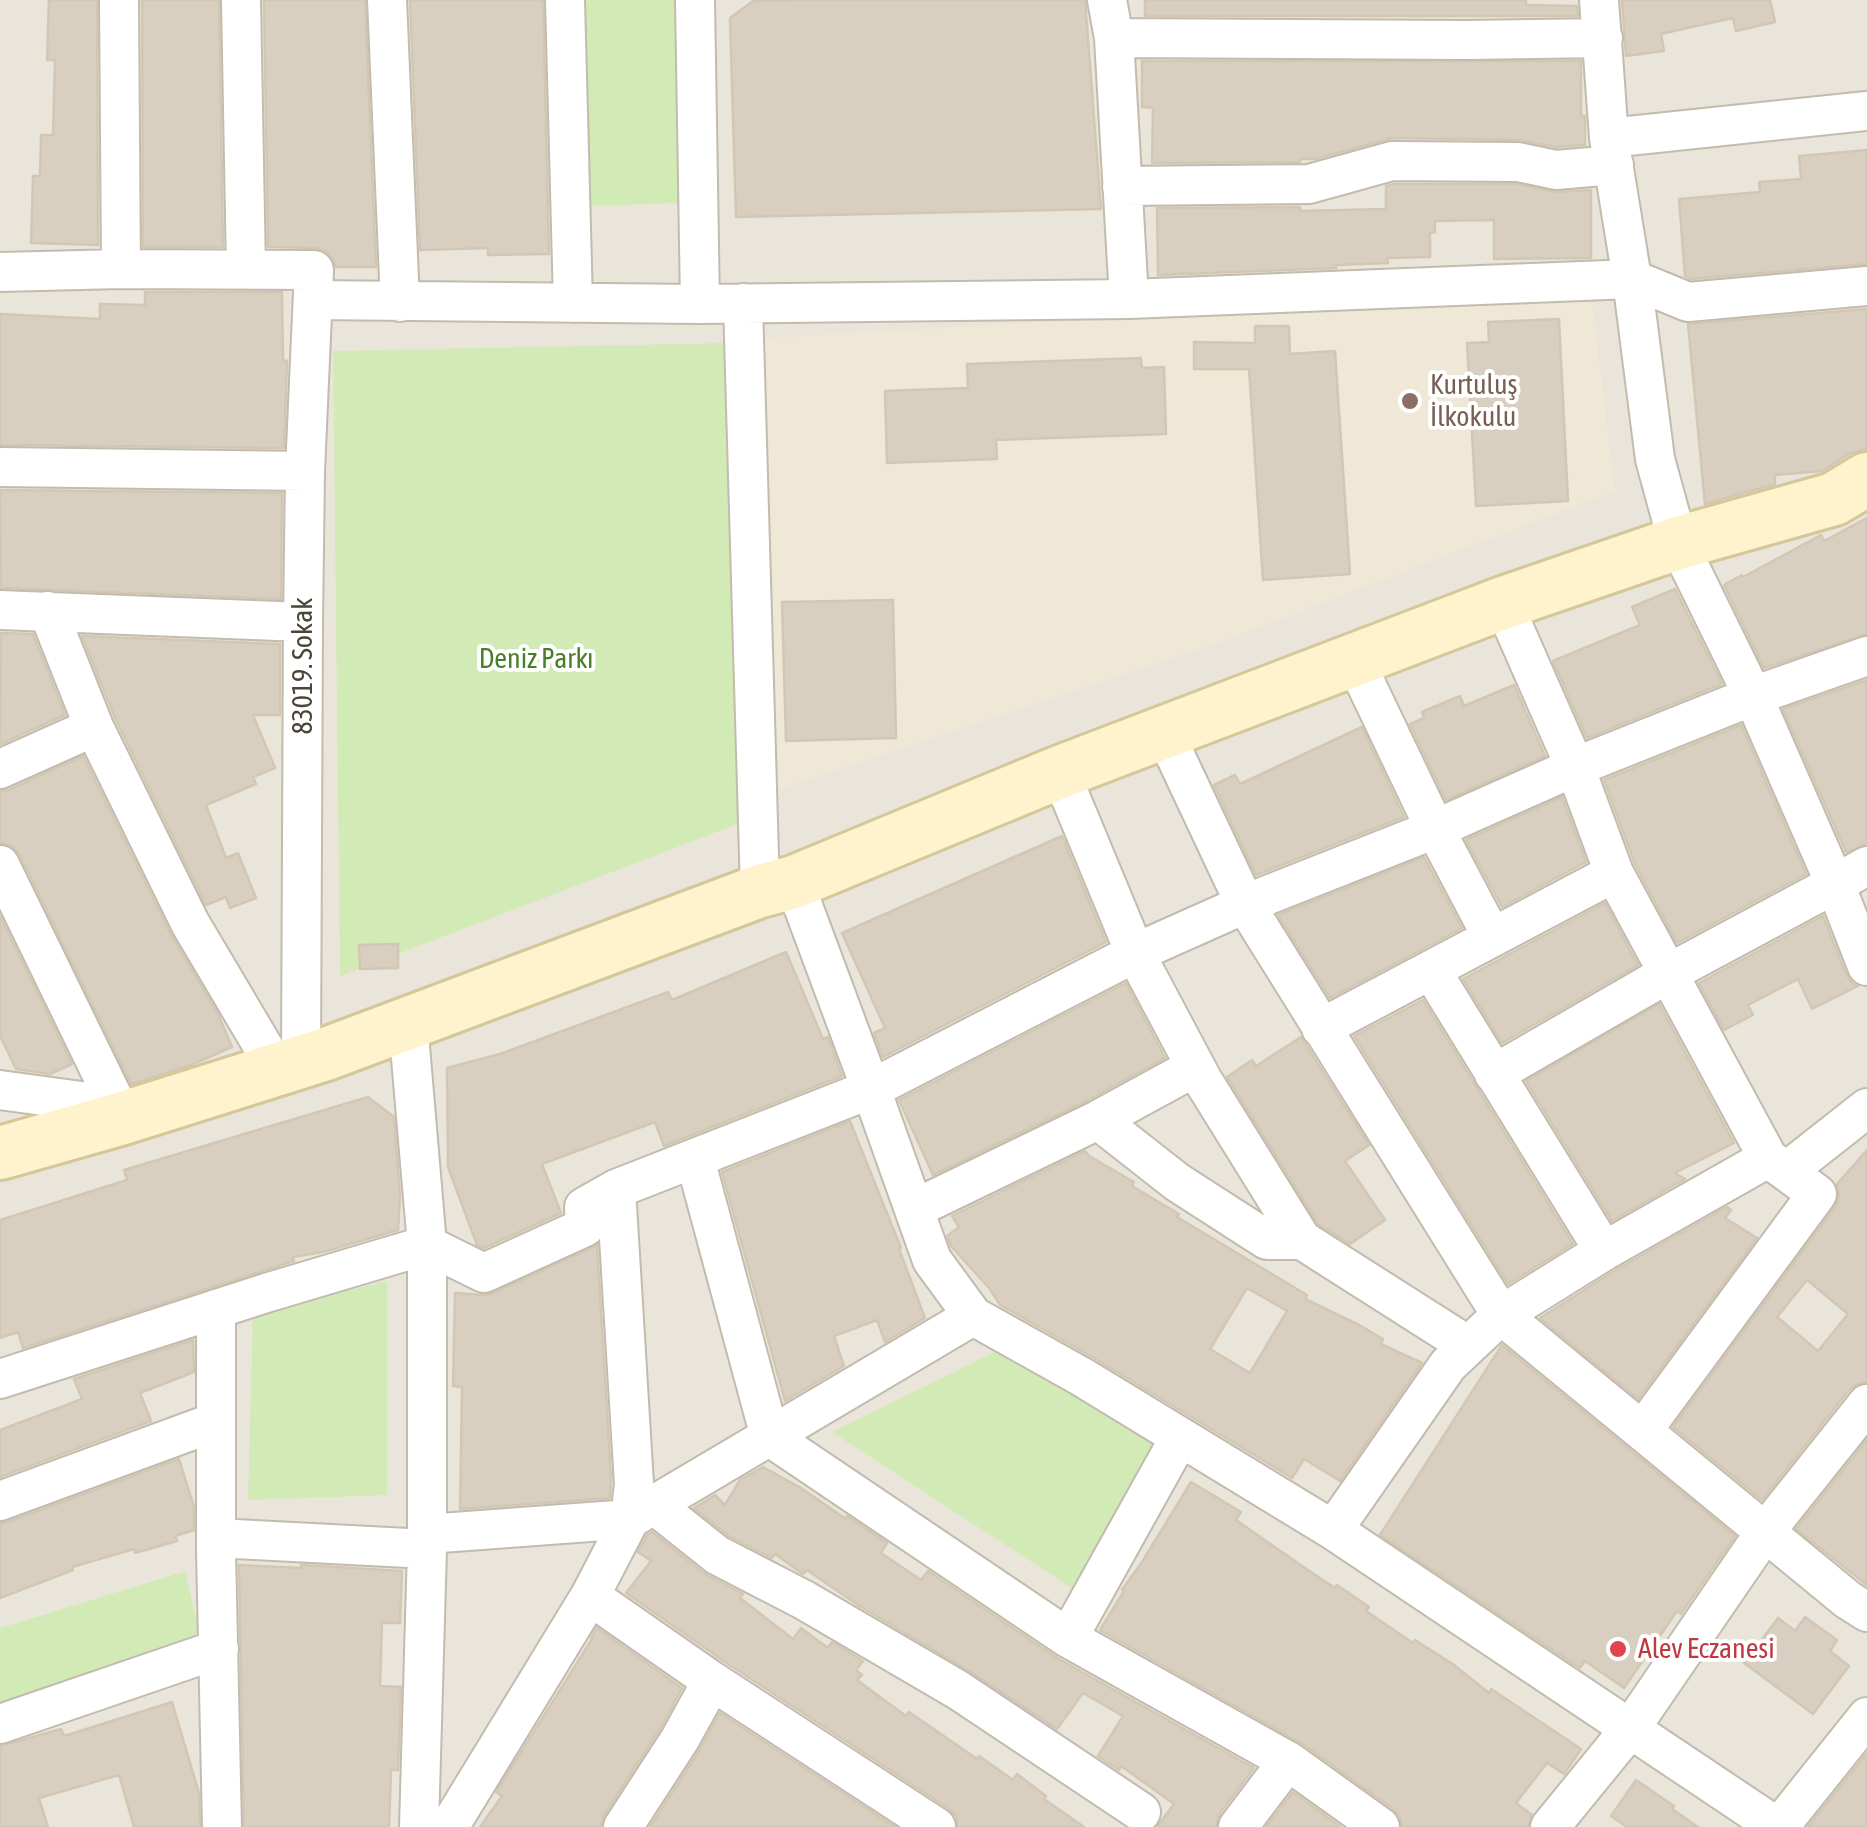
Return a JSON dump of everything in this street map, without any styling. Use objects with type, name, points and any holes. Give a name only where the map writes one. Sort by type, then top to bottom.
[{"type":"street","points":[[119,0],[122,269]]},
{"type":"street","points":[[240,0],[246,269]]},
{"type":"street","points":[[387,0],[400,302]]},
{"type":"street","points":[[565,0],[573,303]]},
{"type":"street","points":[[695,0],[700,304]]},
{"type":"street","points":[[1107,0],[1114,38],[1129,299]]},
{"type":"street","points":[[1599,0],[1611,152],[1656,459],[1678,543],[1753,696],[1851,875],[1867,966]]},
{"type":"street","points":[[1114,38],[1603,38]]},
{"type":"street","points":[[1122,186],[1308,184],[1392,161],[1518,162],[1556,170],[1611,152],[1867,110]]},
{"type":"street","points":[[0,272],[246,269],[400,302],[700,304],[1129,299],[1632,279],[1688,302],[1867,286]]},
{"type":"street","name":"83019. Sokak","points":[[289,1066],[305,471],[314,285]]},
{"type":"street","points":[[743,303],[777,886],[871,1089],[932,1260],[972,1316],[1082,1377],[1333,1530],[1778,1827],[1867,1717]]},
{"type":"street","points":[[0,467],[305,471]]},
{"type":"street","points":[[0,1153],[120,1112],[289,1066],[777,886],[1354,659],[1678,543],[1834,499],[1867,479]]},
{"type":"street","points":[[1504,604],[1575,767],[1614,873],[1778,1164],[1817,1194],[1642,1430]]},
{"type":"street","points":[[0,610],[302,622]]},
{"type":"street","points":[[48,611],[94,727],[190,923],[289,1066]]},
{"type":"street","points":[[0,1379],[426,1245],[484,1273],[585,1227],[584,1207],[616,1189],[871,1089],[1135,953],[1575,767],[1753,696],[1867,656]]},
{"type":"street","points":[[1354,659],[1492,938]]},
{"type":"street","points":[[0,769],[94,727]]},
{"type":"street","points":[[1164,734],[1245,904],[1501,1315],[1867,1612]]},
{"type":"street","points":[[1060,772],[1135,953],[1195,1067],[1302,1240],[1467,1345]]},
{"type":"street","points":[[0,865],[120,1112]]},
{"type":"street","points":[[1320,1028],[1614,873]]},
{"type":"street","points":[[1494,1074],[1669,973],[1851,875]]},
{"type":"street","points":[[1431,970],[1604,1251]]},
{"type":"street","points":[[408,1023],[426,1245],[427,1542],[419,1827]]},
{"type":"street","points":[[914,1209],[1098,1120],[1195,1067]]},
{"type":"street","points":[[0,1090],[120,1112]]},
{"type":"street","points":[[1333,1530],[1448,1365],[1501,1315],[1604,1251],[1778,1164],[1867,1108]]},
{"type":"street","points":[[1098,1120],[1177,1182],[1267,1240],[1302,1240]]},
{"type":"street","points":[[695,1159],[770,1437],[1068,1638],[1288,1761],[1380,1827]]},
{"type":"street","points":[[449,1827],[641,1512],[634,1484],[616,1189]]},
{"type":"street","points":[[216,1310],[222,1827]]},
{"type":"street","points":[[216,1538],[427,1542],[641,1512],[972,1316]]},
{"type":"street","points":[[1550,1827],[1630,1728],[1766,1532],[1867,1404]]},
{"type":"street","points":[[0,1501],[215,1422]]},
{"type":"street","points":[[1068,1638],[1180,1436]]},
{"type":"street","points":[[641,1512],[804,1600],[958,1690],[1141,1812]]},
{"type":"street","points":[[590,1596],[936,1827]]},
{"type":"street","points":[[0,1724],[218,1649]]},
{"type":"street","points":[[623,1827],[680,1739],[712,1680]]},
{"type":"street","points":[[1238,1827],[1288,1761]]},
{"type":"shaded area","points":[[0,0],[1867,0],[1867,1827],[0,1827],[0,1703],[200,1632],[185,1571],[0,1628]]},
{"type":"shaded area","points":[[1591,292],[1615,491],[1231,638],[779,790],[764,338]]},
{"type":"green space","points":[[577,0],[676,0],[680,203],[587,206]]},
{"type":"green space","name":"Deniz Parkı","points":[[728,343],[740,823],[340,976],[333,351]]},
{"type":"green space","points":[[387,1281],[387,1495],[248,1500],[253,1313]]},
{"type":"green space","points":[[995,1352],[1157,1443],[1075,1590],[832,1432]]},
{"type":"green space","points":[[185,1571],[200,1633],[0,1703],[0,1628]]},
{"type":"building","points":[[49,0],[97,0],[98,245],[31,243],[33,176],[40,176],[41,135],[53,135],[55,60],[47,60]]},
{"type":"building","points":[[142,0],[219,0],[223,247],[143,247]]},
{"type":"building","points":[[264,0],[365,0],[376,267],[336,267],[326,251],[315,248],[268,247]]},
{"type":"building","points":[[410,0],[543,0],[549,254],[488,255],[488,248],[420,250]]},
{"type":"building","points":[[1085,0],[1101,209],[736,217],[730,18],[753,1]]},
{"type":"building","points":[[1145,0],[1526,0],[1526,5],[1577,6],[1578,16],[1145,16]]},
{"type":"building","points":[[1622,0],[1770,0],[1775,22],[1736,31],[1733,18],[1696,26],[1661,34],[1664,51],[1626,56]]},
{"type":"building","points":[[1142,61],[1581,61],[1585,145],[1557,147],[1518,140],[1392,138],[1300,162],[1152,163],[1153,108],[1142,107]]},
{"type":"building","points":[[1867,150],[1867,264],[1691,279],[1685,276],[1679,199],[1760,192],[1759,182],[1801,179],[1799,156]]},
{"type":"building","points":[[1516,184],[1557,192],[1591,190],[1591,258],[1494,259],[1494,220],[1435,221],[1435,232],[1430,233],[1430,257],[1387,258],[1388,263],[1336,268],[1158,275],[1157,208],[1386,209],[1386,186]]},
{"type":"building","points":[[145,292],[282,292],[283,360],[287,361],[284,448],[0,445],[0,314],[100,319],[100,304],[145,305]]},
{"type":"building","points":[[1867,309],[1867,449],[1851,453],[1822,471],[1775,475],[1775,484],[1705,504],[1688,324]]},
{"type":"building","points":[[1559,319],[1568,501],[1476,506],[1467,343],[1489,342],[1488,322]]},
{"type":"building","points":[[1255,326],[1289,326],[1290,354],[1335,351],[1350,574],[1263,580],[1249,369],[1194,369],[1194,342],[1255,343]]},
{"type":"building","points":[[1141,358],[1142,368],[1164,367],[1166,434],[996,440],[997,459],[887,463],[885,391],[968,388],[967,364]]},
{"type":"building","points":[[0,490],[282,493],[281,599],[1,588]]},
{"type":"building","points":[[1867,518],[1867,634],[1764,668],[1724,585],[1821,535],[1824,541]]},
{"type":"building","points":[[1675,589],[1722,684],[1587,738],[1553,661],[1640,625],[1632,607]]},
{"type":"building","points":[[893,600],[896,738],[786,741],[782,602]]},
{"type":"building","points":[[1,633],[33,634],[65,715],[0,744]]},
{"type":"building","points":[[82,636],[280,644],[280,715],[253,715],[275,768],[253,777],[256,784],[206,805],[226,858],[238,853],[256,898],[230,908],[226,897],[206,905],[115,718]]},
{"type":"building","points":[[1867,680],[1867,844],[1846,852],[1783,709]]},
{"type":"building","points":[[1514,685],[1545,756],[1446,800],[1410,724],[1424,718],[1422,712],[1460,696],[1464,706]]},
{"type":"building","points":[[1741,725],[1806,874],[1677,943],[1635,864],[1604,780]]},
{"type":"building","points":[[1362,727],[1404,817],[1256,875],[1214,785],[1235,775],[1240,784]]},
{"type":"building","points":[[83,756],[170,933],[218,1014],[232,1047],[131,1084],[20,855],[12,846],[0,843],[0,791]]},
{"type":"building","points":[[1562,797],[1586,862],[1502,907],[1466,840]]},
{"type":"building","points":[[1062,836],[1106,942],[883,1057],[874,1033],[885,1028],[842,933]]},
{"type":"building","points":[[1424,857],[1462,928],[1330,998],[1278,915]]},
{"type":"building","points":[[1605,903],[1638,965],[1502,1043],[1463,979]]},
{"type":"building","points":[[0,916],[72,1064],[50,1074],[16,1069],[0,1036]]},
{"type":"building","points":[[1823,916],[1846,974],[1858,986],[1812,1009],[1798,979],[1748,1005],[1753,1015],[1724,1030],[1699,983]]},
{"type":"building","points":[[398,944],[398,968],[360,969],[359,945]]},
{"type":"building","points":[[786,952],[823,1039],[828,1037],[842,1076],[664,1146],[655,1122],[542,1164],[561,1213],[484,1248],[477,1245],[448,1167],[447,1068],[500,1054],[668,992],[672,1000]]},
{"type":"building","points":[[1126,983],[1165,1058],[933,1175],[899,1100]]},
{"type":"building","points":[[1423,1000],[1573,1244],[1508,1284],[1354,1036]]},
{"type":"building","points":[[1659,1004],[1734,1143],[1675,1173],[1685,1179],[1612,1221],[1526,1081]]},
{"type":"building","points":[[1301,1037],[1369,1145],[1345,1161],[1385,1220],[1350,1244],[1318,1224],[1227,1077],[1252,1060],[1256,1066]]},
{"type":"building","points":[[368,1097],[394,1117],[400,1196],[398,1230],[293,1257],[294,1261],[23,1348],[18,1332],[0,1338],[0,1220],[127,1180],[124,1170]]},
{"type":"building","points":[[850,1121],[925,1318],[885,1342],[877,1320],[834,1336],[844,1366],[785,1401],[722,1172]]},
{"type":"building","points":[[1867,1150],[1867,1382],[1849,1390],[1762,1500],[1673,1427],[1835,1207],[1839,1196],[1837,1184]],"holes":[[[1807,1280],[1848,1314],[1818,1351],[1777,1317]]]},
{"type":"building","points":[[1085,1151],[1179,1214],[1177,1217],[1307,1295],[1305,1299],[1359,1325],[1383,1339],[1381,1344],[1422,1363],[1340,1481],[1304,1459],[1292,1478],[1000,1305],[951,1246],[947,1236],[959,1227],[952,1216]],"holes":[[[1247,1288],[1287,1311],[1250,1373],[1210,1349]]]},
{"type":"building","points":[[1727,1207],[1731,1210],[1725,1218],[1757,1238],[1638,1399],[1540,1318],[1616,1270]]},
{"type":"building","points":[[597,1245],[610,1498],[460,1509],[462,1387],[453,1386],[455,1293],[493,1293]]},
{"type":"building","points":[[193,1340],[194,1372],[140,1393],[151,1421],[0,1477],[0,1430],[82,1399],[74,1379]]},
{"type":"building","points":[[1502,1345],[1735,1536],[1624,1688],[1585,1661],[1580,1668],[1380,1535]]},
{"type":"building","points":[[1867,1440],[1867,1585],[1796,1529]]},
{"type":"building","points":[[179,1459],[194,1507],[194,1530],[175,1536],[177,1541],[72,1567],[73,1570],[0,1598],[0,1523]]},
{"type":"building","points":[[763,1467],[887,1543],[881,1553],[921,1580],[928,1571],[1057,1658],[1254,1768],[1220,1813],[1216,1827],[1157,1827],[1174,1804],[1121,1766],[1119,1770],[1098,1756],[1123,1716],[1083,1693],[1057,1729],[807,1570],[803,1574],[775,1554],[772,1558],[729,1536],[694,1508],[715,1495],[725,1505],[740,1480]]},
{"type":"building","points":[[1191,1482],[1241,1512],[1236,1520],[1369,1607],[1366,1611],[1581,1749],[1564,1774],[1547,1763],[1516,1803],[1532,1815],[1528,1827],[1402,1827],[1393,1809],[1301,1743],[1100,1630]]},
{"type":"building","points":[[652,1532],[703,1573],[743,1594],[740,1598],[793,1639],[801,1628],[828,1648],[832,1642],[863,1661],[856,1670],[862,1675],[857,1680],[906,1716],[909,1712],[977,1759],[979,1756],[1013,1780],[1017,1774],[1084,1827],[958,1827],[956,1816],[948,1808],[626,1593],[651,1561],[638,1552]]},
{"type":"building","points":[[239,1565],[402,1571],[400,1623],[382,1623],[380,1686],[401,1687],[398,1770],[391,1770],[389,1827],[244,1827]]},
{"type":"building","points":[[1805,1617],[1837,1640],[1830,1651],[1849,1666],[1813,1714],[1744,1663],[1778,1618],[1795,1631]]},
{"type":"building","points":[[597,1628],[682,1688],[661,1727],[604,1815],[601,1827],[480,1827],[502,1796],[496,1792]]},
{"type":"building","points":[[172,1702],[199,1793],[200,1827],[134,1827],[119,1775],[39,1798],[48,1827],[0,1827],[0,1746],[61,1729],[64,1736]]},
{"type":"building","points":[[720,1713],[895,1827],[650,1827]]},
{"type":"building","points":[[1867,1753],[1867,1827],[1808,1827],[1810,1824]]},
{"type":"building","points":[[1636,1780],[1698,1827],[1627,1827],[1611,1816]]},
{"type":"building","points":[[1293,1792],[1341,1827],[1266,1827]]},
{"type":"place","name":"Kurtuluş İlkokulu","points":[[1410,401]]},
{"type":"place","name":"Alev Eczanesi","points":[[1618,1649]]}]
